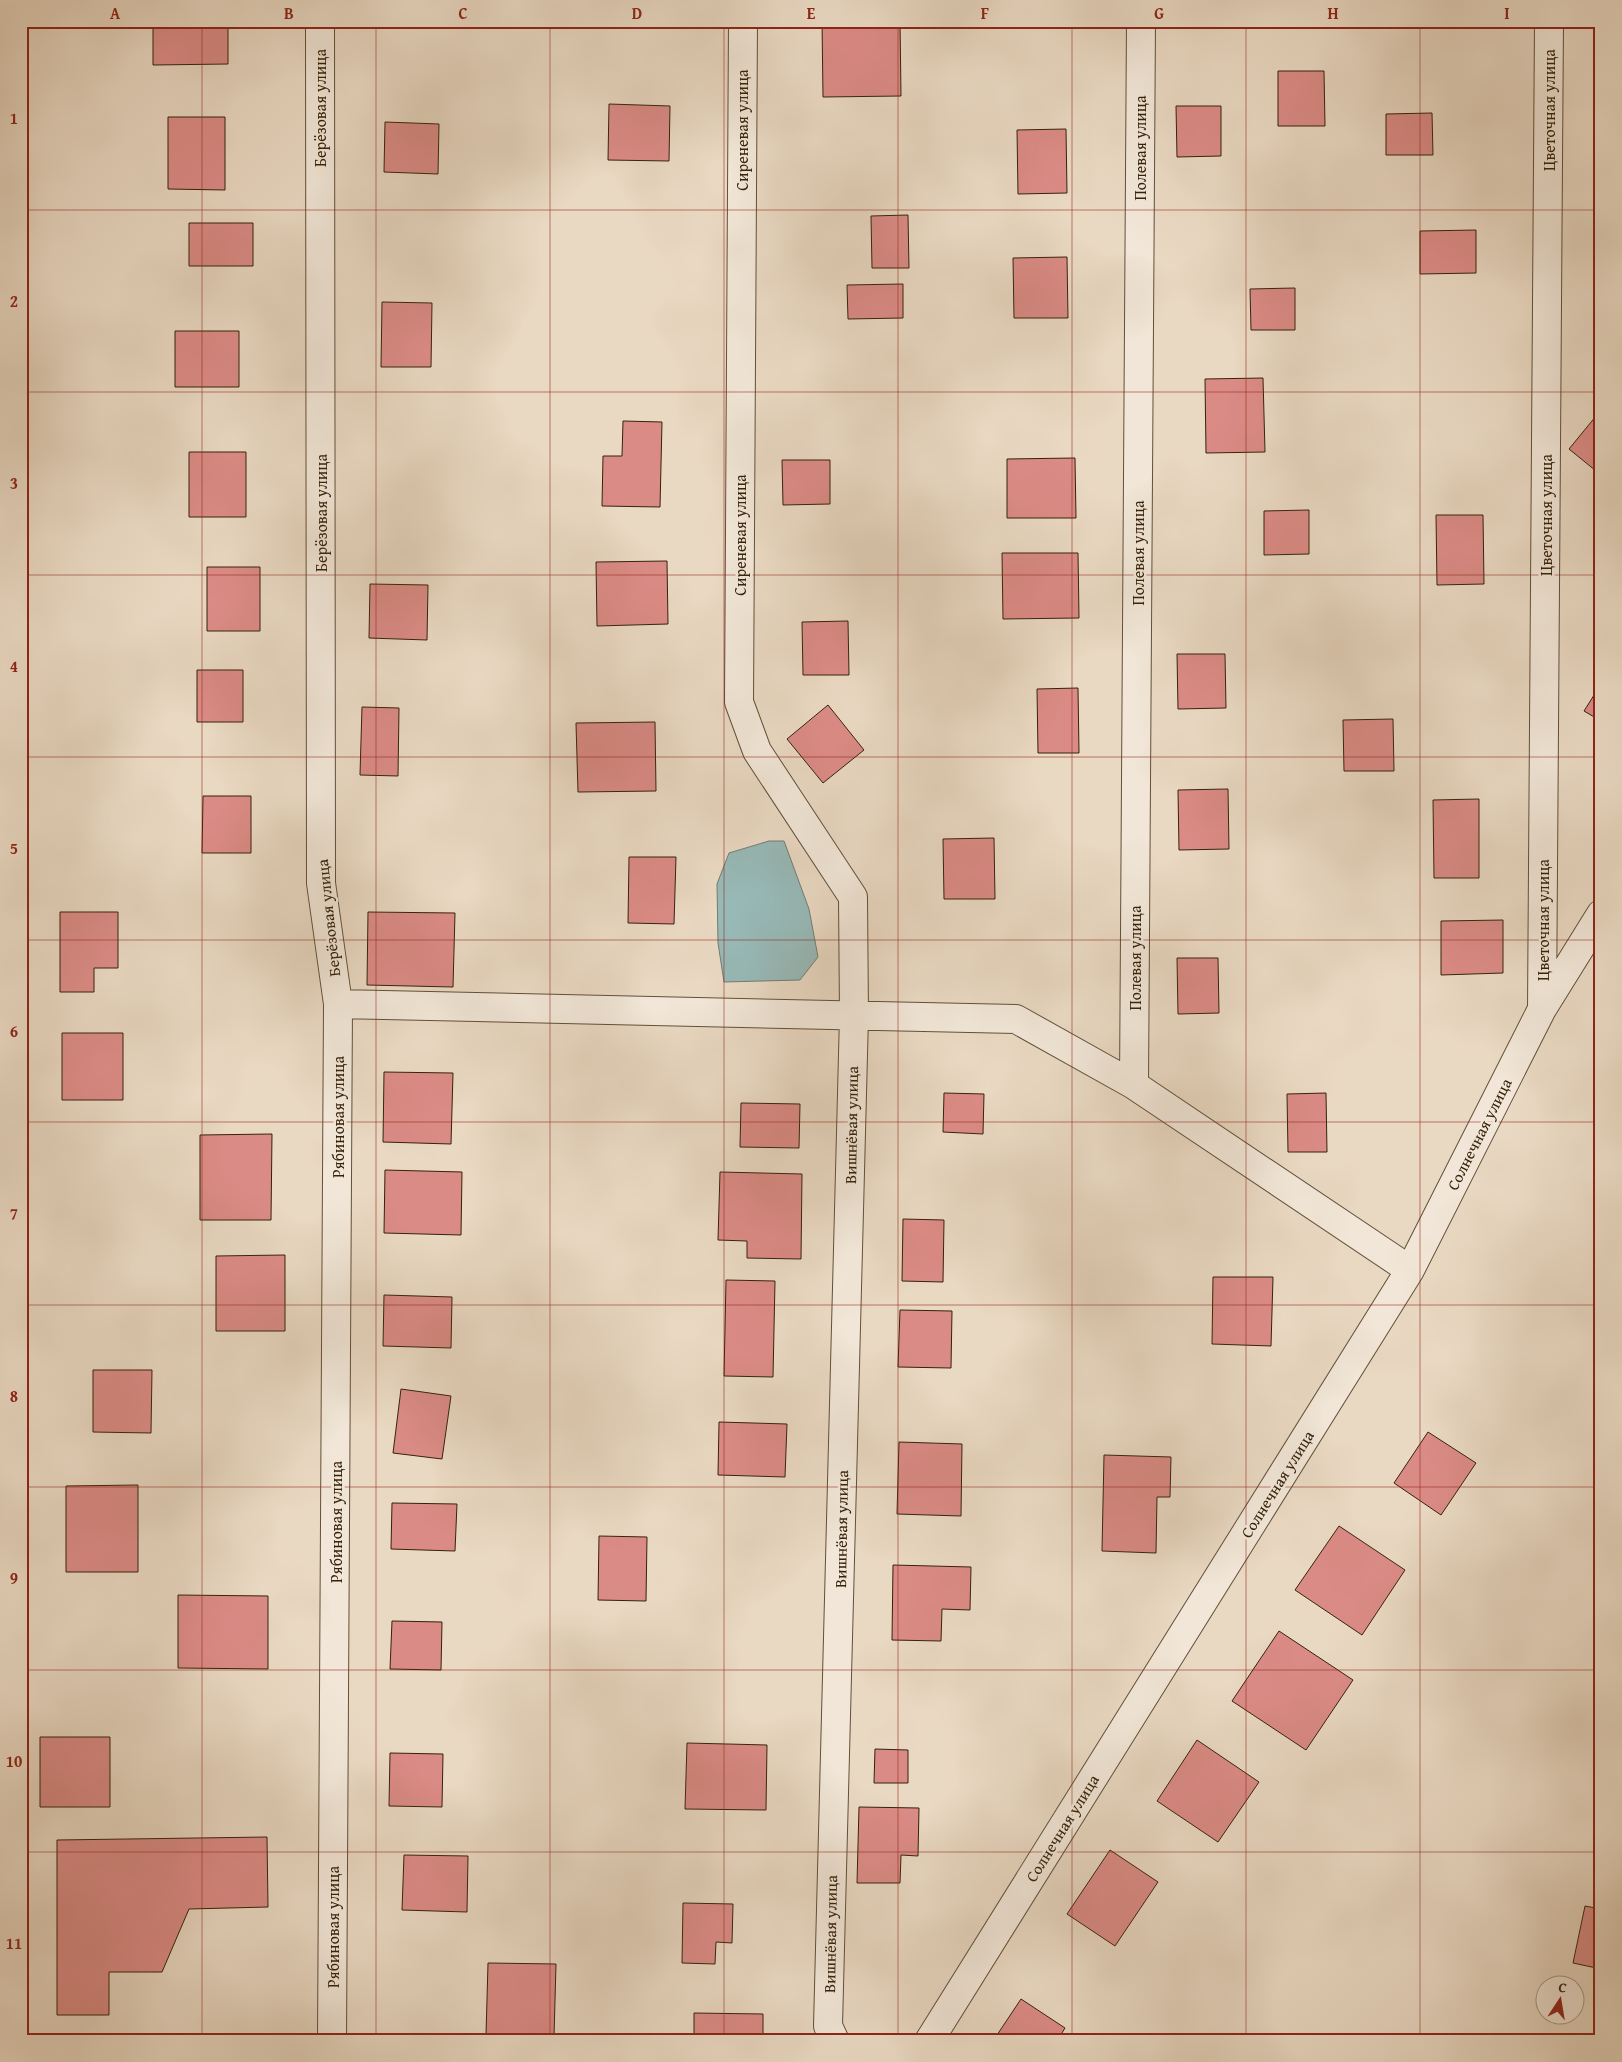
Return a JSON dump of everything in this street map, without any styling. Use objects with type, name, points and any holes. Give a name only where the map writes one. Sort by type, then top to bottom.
[{"type":"street","name":"Берёзовая улица","points":[[320,21],[321,883],[338,1004]]},
{"type":"street","name":"Сиреневая улица","points":[[743,21],[739,702],[757,751],[853,897],[854,1016]]},
{"type":"street","name":"Полевая улица","points":[[1134,1085],[1141,21]]},
{"type":"street","name":"Цветочная улица","points":[[1542,1009],[1549,21]]},
{"type":"street","name":"Солнечная улица","points":[[929,2041],[1410,1270],[1542,1009],[1601,914]]},
{"type":"street","points":[[338,1004],[1016,1019],[1134,1085],[1410,1270]]},
{"type":"street","name":"Рябиновая улица","points":[[332,2041],[338,1004]]},
{"type":"street","name":"Вишнёвая улица","points":[[835,2041],[828,2026],[854,1016]]},
{"type":"water","points":[[769,841],[784,841],[809,909],[818,957],[800,980],[724,982],[718,943],[717,884],[729,853]]},
{"type":"building","points":[[153,21],[228,21],[228,64],[153,65]]},
{"type":"building","points":[[822,21],[900,21],[901,96],[823,97]]},
{"type":"building","points":[[1255,21],[1299,21],[1299,27],[1255,28]]},
{"type":"building","points":[[1278,71],[1324,71],[1325,126],[1278,126]]},
{"type":"building","points":[[609,104],[670,106],[669,161],[608,160]]},
{"type":"building","points":[[1176,106],[1221,106],[1221,156],[1177,157]]},
{"type":"building","points":[[1432,113],[1433,155],[1386,155],[1386,114]]},
{"type":"building","points":[[168,117],[225,117],[225,190],[168,189]]},
{"type":"building","points":[[385,122],[439,124],[438,174],[384,172]]},
{"type":"building","points":[[1066,129],[1067,193],[1018,194],[1017,130]]},
{"type":"building","points":[[908,215],[909,268],[872,268],[871,216]]},
{"type":"building","points":[[189,223],[253,223],[253,266],[189,266]]},
{"type":"building","points":[[1476,230],[1476,273],[1420,274],[1420,231]]},
{"type":"building","points":[[1067,257],[1068,318],[1014,318],[1013,258]]},
{"type":"building","points":[[903,284],[903,318],[848,319],[847,285]]},
{"type":"building","points":[[1295,288],[1295,330],[1251,330],[1250,289]]},
{"type":"building","points":[[382,302],[432,303],[431,367],[381,367]]},
{"type":"building","points":[[175,331],[239,331],[239,387],[175,387]]},
{"type":"building","points":[[1263,378],[1265,452],[1206,453],[1205,379]]},
{"type":"building","points":[[1601,410],[1601,475],[1569,449]]},
{"type":"building","points":[[623,421],[662,422],[660,507],[602,506],[603,456],[622,456]]},
{"type":"building","points":[[189,452],[246,452],[246,517],[189,517]]},
{"type":"building","points":[[1075,458],[1076,518],[1007,518],[1007,459]]},
{"type":"building","points":[[782,460],[830,460],[830,504],[783,505]]},
{"type":"building","points":[[1309,510],[1309,554],[1264,555],[1264,511]]},
{"type":"building","points":[[1436,515],[1483,515],[1484,584],[1437,585]]},
{"type":"building","points":[[1002,553],[1078,553],[1079,618],[1003,619]]},
{"type":"building","points":[[667,561],[668,624],[597,626],[596,562]]},
{"type":"building","points":[[207,567],[260,567],[260,631],[207,631]]},
{"type":"building","points":[[370,584],[428,585],[427,640],[369,638]]},
{"type":"building","points":[[848,621],[849,675],[803,675],[802,622]]},
{"type":"building","points":[[1177,654],[1225,654],[1226,708],[1178,709]]},
{"type":"building","points":[[197,670],[243,670],[243,722],[197,722]]},
{"type":"building","points":[[1601,684],[1601,721],[1584,711]]},
{"type":"building","points":[[1078,688],[1079,753],[1038,753],[1037,689]]},
{"type":"building","points":[[828,705],[864,750],[823,783],[787,739]]},
{"type":"building","points":[[362,707],[399,708],[398,776],[360,775]]},
{"type":"building","points":[[1393,719],[1394,771],[1344,771],[1343,720]]},
{"type":"building","points":[[655,722],[656,791],[578,792],[576,723]]},
{"type":"building","points":[[1228,789],[1229,849],[1179,850],[1178,790]]},
{"type":"building","points":[[203,796],[251,796],[251,853],[202,853]]},
{"type":"building","points":[[1479,799],[1479,878],[1434,878],[1433,800]]},
{"type":"building","points":[[994,838],[995,899],[944,899],[943,839]]},
{"type":"building","points":[[629,857],[676,857],[674,924],[628,923]]},
{"type":"building","points":[[60,912],[118,912],[118,968],[94,968],[94,992],[60,992]]},
{"type":"building","points":[[368,912],[455,913],[453,987],[367,985]]},
{"type":"building","points":[[1503,920],[1503,973],[1441,975],[1441,921]]},
{"type":"building","points":[[1177,958],[1218,958],[1219,1013],[1178,1014]]},
{"type":"building","points":[[62,1033],[123,1033],[123,1100],[62,1100]]},
{"type":"building","points":[[384,1072],[453,1073],[451,1144],[383,1142]]},
{"type":"building","points":[[944,1093],[984,1094],[983,1134],[943,1132]]},
{"type":"building","points":[[1326,1093],[1327,1152],[1288,1152],[1287,1094]]},
{"type":"building","points":[[741,1103],[800,1104],[799,1148],[740,1147]]},
{"type":"building","points":[[272,1134],[271,1220],[200,1220],[200,1135]]},
{"type":"building","points":[[385,1170],[462,1172],[461,1235],[384,1233]]},
{"type":"building","points":[[720,1172],[802,1174],[801,1259],[747,1258],[747,1241],[718,1240]]},
{"type":"building","points":[[903,1219],[944,1220],[943,1282],[902,1281]]},
{"type":"building","points":[[285,1255],[285,1331],[216,1331],[216,1256]]},
{"type":"building","points":[[1213,1277],[1273,1277],[1271,1346],[1212,1344]]},
{"type":"building","points":[[726,1280],[775,1281],[773,1377],[724,1376]]},
{"type":"building","points":[[384,1295],[452,1297],[451,1348],[383,1346]]},
{"type":"building","points":[[900,1310],[952,1311],[951,1368],[898,1367]]},
{"type":"building","points":[[93,1370],[152,1370],[151,1433],[93,1432]]},
{"type":"building","points":[[401,1389],[451,1396],[442,1459],[393,1453]]},
{"type":"building","points":[[719,1422],[787,1424],[785,1477],[718,1475]]},
{"type":"building","points":[[1428,1432],[1476,1463],[1441,1515],[1394,1483]]},
{"type":"building","points":[[899,1442],[962,1444],[961,1516],[897,1514]]},
{"type":"building","points":[[1104,1455],[1171,1457],[1170,1497],[1157,1497],[1156,1553],[1102,1551]]},
{"type":"building","points":[[138,1485],[138,1572],[66,1572],[66,1486]]},
{"type":"building","points":[[392,1503],[457,1504],[455,1551],[391,1549]]},
{"type":"building","points":[[1339,1526],[1405,1570],[1362,1635],[1295,1590]]},
{"type":"building","points":[[599,1536],[647,1537],[646,1601],[598,1600]]},
{"type":"building","points":[[893,1565],[971,1567],[970,1610],[942,1609],[941,1641],[892,1640]]},
{"type":"building","points":[[178,1595],[268,1596],[268,1669],[178,1668]]},
{"type":"building","points":[[392,1621],[442,1622],[441,1670],[390,1669]]},
{"type":"building","points":[[1279,1631],[1353,1680],[1306,1750],[1232,1701]]},
{"type":"building","points":[[40,1737],[110,1737],[110,1807],[40,1807]]},
{"type":"building","points":[[1197,1740],[1259,1782],[1218,1842],[1157,1801]]},
{"type":"building","points":[[687,1743],[767,1745],[766,1810],[685,1809]]},
{"type":"building","points":[[875,1749],[908,1750],[908,1783],[874,1783]]},
{"type":"building","points":[[390,1753],[443,1754],[442,1807],[389,1806]]},
{"type":"building","points":[[859,1807],[919,1808],[918,1856],[901,1855],[900,1883],[857,1883]]},
{"type":"building","points":[[267,1837],[268,1907],[189,1909],[162,1972],[109,1972],[109,2015],[57,2015],[57,1840]]},
{"type":"building","points":[[1110,1850],[1158,1882],[1115,1946],[1067,1914]]},
{"type":"building","points":[[404,1855],[468,1856],[467,1912],[402,1910]]},
{"type":"building","points":[[683,1903],[733,1904],[732,1943],[716,1942],[715,1964],[682,1963]]},
{"type":"building","points":[[1585,1906],[1601,1909],[1601,1969],[1573,1963]]},
{"type":"building","points":[[488,1963],[556,1964],[554,2037],[486,2036]]},
{"type":"building","points":[[1021,1999],[1065,2028],[1057,2041],[993,2041]]},
{"type":"building","points":[[694,2013],[763,2014],[763,2041],[694,2041]]}]
